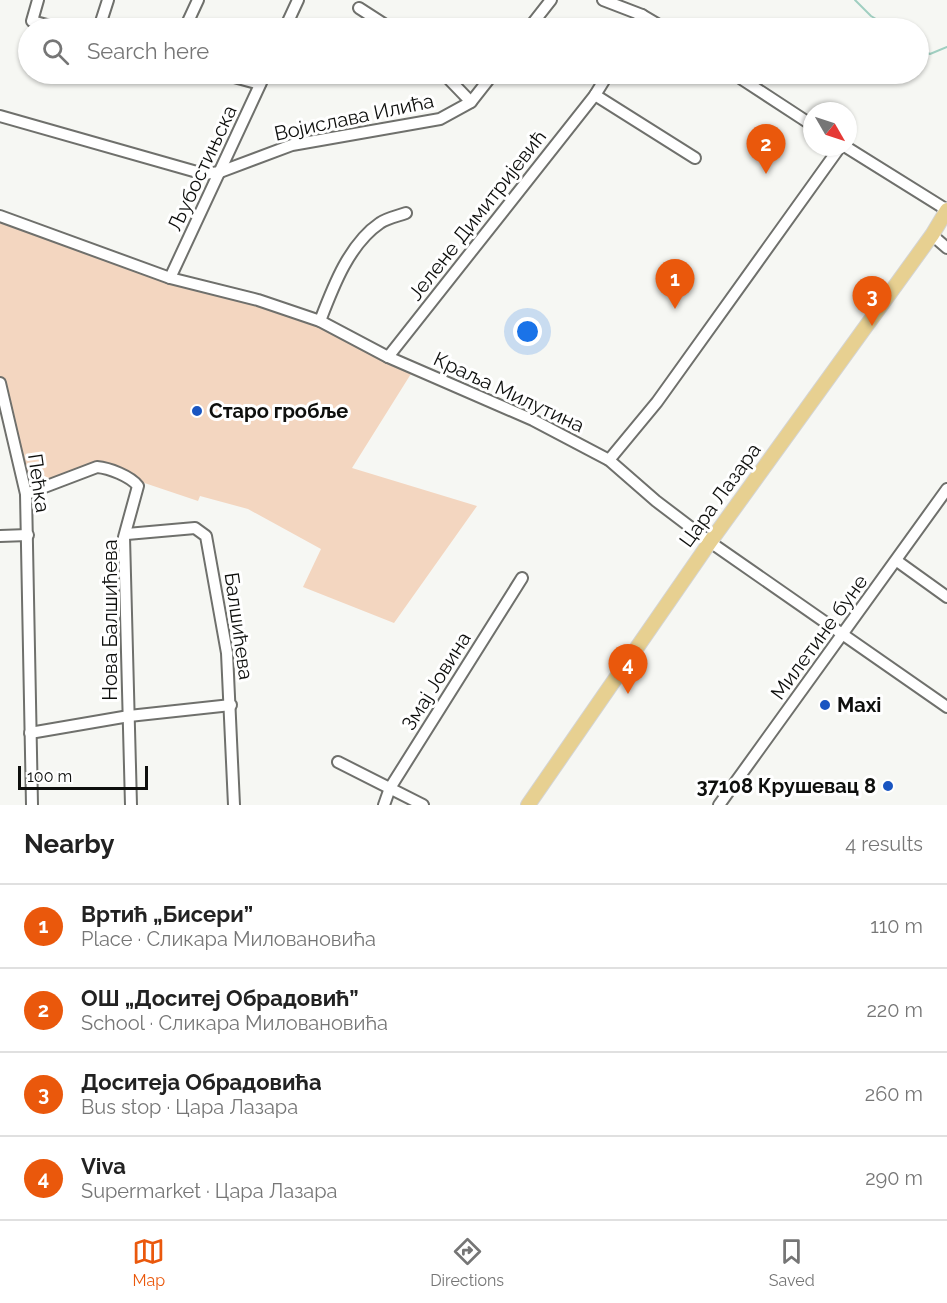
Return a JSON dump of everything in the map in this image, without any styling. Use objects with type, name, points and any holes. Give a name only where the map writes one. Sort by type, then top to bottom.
[{"type":"main road","name":"Цара Лазара","points":[[528,805],[710,542],[932,235],[947,210]]},
{"type":"street","points":[[33,18],[38,0]]},
{"type":"street","points":[[102,18],[108,0]]},
{"type":"street","points":[[190,18],[198,0]]},
{"type":"street","points":[[290,18],[298,0]]},
{"type":"street","points":[[537,18],[551,0]]},
{"type":"street","points":[[603,0],[647,18]]},
{"type":"street","points":[[359,8],[374,18]]},
{"type":"street","name":"Љубостињска","points":[[170,278],[261,84]]},
{"type":"street","points":[[454,84],[471,102]]},
{"type":"street","name":"Војислава Илића","points":[[0,116],[204,174],[220,172],[292,146],[440,119],[471,102],[485,84]]},
{"type":"street","name":"Јелене Димитријевић","points":[[388,357],[602,84]]},
{"type":"street","points":[[749,84],[803,119]]},
{"type":"street","points":[[595,95],[694,158]]},
{"type":"street","points":[[857,154],[947,210]]},
{"type":"street","points":[[609,460],[657,402],[834,156]]},
{"type":"street","points":[[320,321],[336,282],[360,243],[381,223],[406,213]]},
{"type":"street","name":"Краља Милутина","points":[[0,216],[170,278],[258,300],[320,321],[388,357],[533,420],[609,460],[656,501],[710,542],[947,707]]},
{"type":"street","points":[[932,235],[947,248]]},
{"type":"street","name":"Пећка","points":[[0,383],[26,494],[32,805]]},
{"type":"street","name":"Нова Балшићева","points":[[26,494],[97,467],[109,469],[134,481],[138,486],[127,534],[124,537],[131,805]]},
{"type":"street","name":"Милетине буне","points":[[719,805],[946,493]]},
{"type":"street","name":"Балшићева","points":[[127,534],[195,528],[204,532],[227,653],[234,805]]},
{"type":"street","points":[[0,536],[28,535]]},
{"type":"street","points":[[897,561],[947,597]]},
{"type":"street","name":"Змај Јовина","points":[[384,805],[390,788],[522,578]]},
{"type":"street","points":[[30,733],[129,716],[231,705]]},
{"type":"street","points":[[338,762],[423,805]]},
{"type":"shaded area","name":"Старо гробље","points":[[0,216],[170,278],[320,321],[414,369],[352,468],[477,506],[394,623],[303,587],[321,549],[248,509],[200,496],[198,501],[91,465],[26,493],[0,383]]},
{"type":"waterway","points":[[855,0],[874,18]]},
{"type":"waterway","points":[[929,54],[947,47]]},
{"type":"place","name":"ОШ „Доситеј Обрадовић”","points":[[766,174]]},
{"type":"place","name":"Вртић „Бисери”","points":[[675,309]]},
{"type":"place","name":"Доситеја Обрадовића","points":[[872,326]]},
{"type":"place","name":"Старо гробље","points":[[197,411]]},
{"type":"place","name":"Viva","points":[[628,694]]},
{"type":"place","name":"Maxi","points":[[825,705]]},
{"type":"place","name":"37108 Крушевац 8","points":[[888,786]]}]
